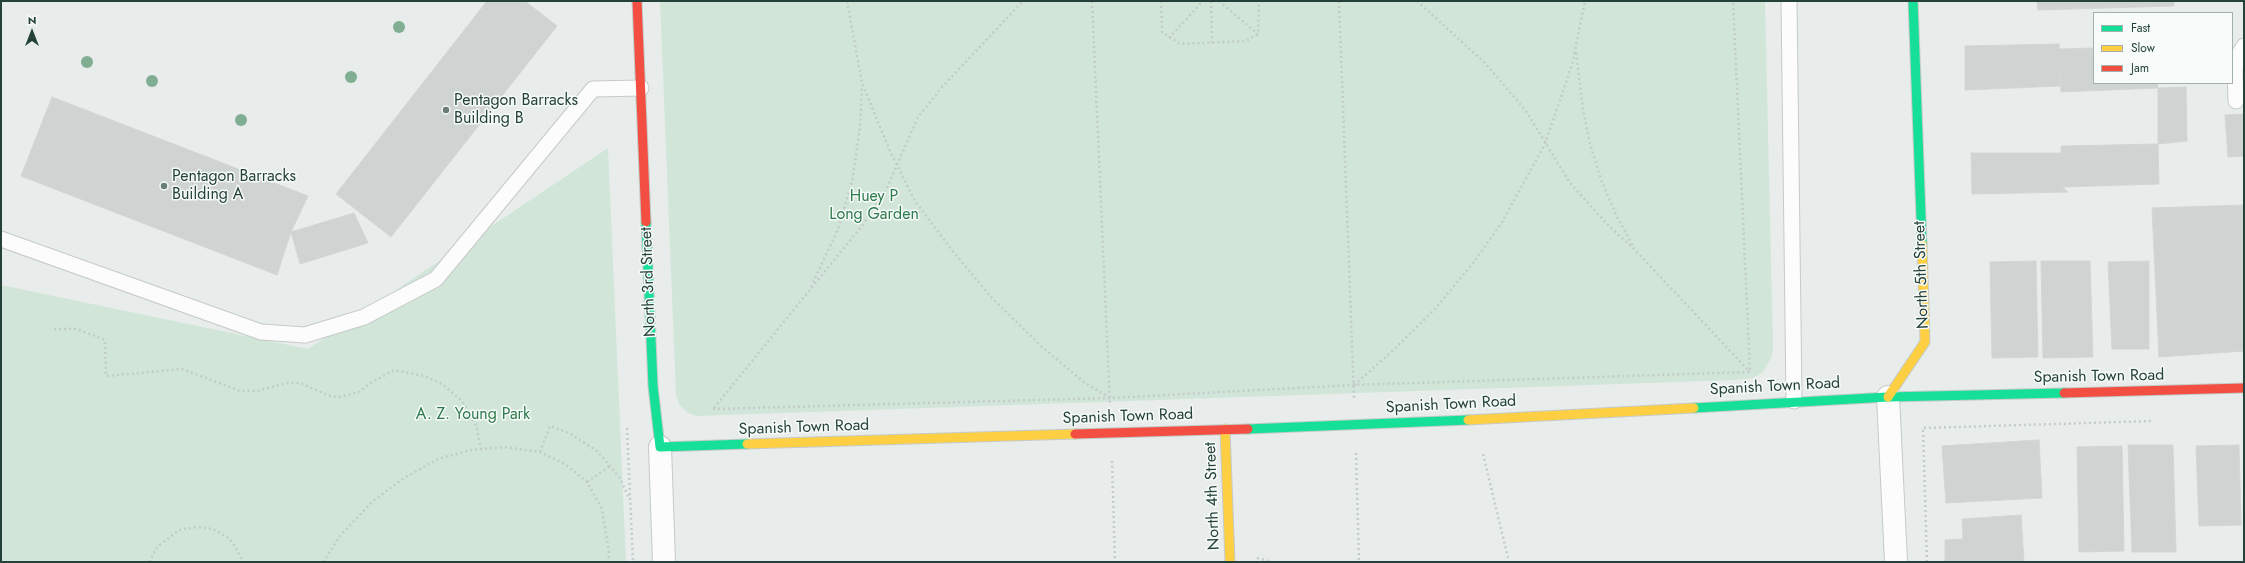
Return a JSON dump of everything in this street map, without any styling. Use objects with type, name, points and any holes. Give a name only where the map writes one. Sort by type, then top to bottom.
[{"type":"street","name":"North 3rd Street","points":[[637,1],[653,386],[660,447],[664,562]]},
{"type":"street","name":"North 5th Street","points":[[1888,397],[1924,342],[1913,1]]},
{"type":"street","name":"Spanish Town Road","points":[[660,447],[1355,426],[1794,401],[1888,397],[2244,388]]},
{"type":"street","points":[[1888,397],[1896,562]]},
{"type":"street","name":"North 4th Street","points":[[1225,429],[1230,562]]},
{"type":"lane","points":[[1789,1],[1794,401]]},
{"type":"lane","points":[[2236,101],[2235,70],[2239,54],[2244,46]]},
{"type":"lane","points":[[1,239],[261,332],[304,335],[364,317],[436,279],[593,89],[641,88]]},
{"type":"path","points":[[809,291],[838,229],[852,182],[860,127],[862,83],[848,1]]},
{"type":"path","points":[[1023,1],[943,86],[918,117],[886,190],[861,228],[713,409],[1110,398],[1353,385],[1750,372]]},
{"type":"path","points":[[1092,1],[1110,398],[1115,562]]},
{"type":"path","points":[[1161,1],[1162,32],[1180,44],[1212,44],[1246,41],[1258,34]]},
{"type":"path","points":[[1169,38],[1203,1]]},
{"type":"path","points":[[1211,1],[1212,44]]},
{"type":"path","points":[[1219,1],[1258,34]]},
{"type":"path","points":[[1258,34],[1259,1]]},
{"type":"path","points":[[1339,1],[1359,562]]},
{"type":"path","points":[[1417,1],[1485,63],[1526,111],[1570,183],[1609,226],[1635,250],[1750,372],[1756,376]]},
{"type":"path","points":[[1353,385],[1388,355],[1434,310],[1474,262],[1502,222],[1545,144],[1572,65],[1585,1]]},
{"type":"path","points":[[1733,1],[1750,372]]},
{"type":"path","points":[[1576,50],[1583,109],[1590,144],[1602,182],[1617,217],[1635,250]]},
{"type":"path","points":[[862,83],[897,166],[915,201],[951,249],[991,297],[1042,347],[1085,383],[1110,398]]},
{"type":"path","points":[[54,329],[77,329],[106,340],[106,376],[182,369],[240,391],[257,391],[287,383],[300,383],[330,396],[339,397],[359,392],[369,384],[394,370],[424,376],[442,384],[462,401],[476,425],[481,448]]},
{"type":"path","points":[[1927,562],[1923,428],[2158,421]]},
{"type":"path","points":[[627,425],[633,562]]},
{"type":"path","points":[[540,452],[550,426],[583,441],[597,451],[620,478],[630,500]]},
{"type":"path","points":[[323,562],[340,536],[373,501],[404,478],[438,459],[481,448],[504,447],[540,452],[565,464],[586,482],[602,510],[609,552],[608,562]]},
{"type":"path","points":[[1483,454],[1509,562]]},
{"type":"path","points":[[586,482],[610,466]]},
{"type":"path","points":[[149,562],[157,546],[179,530],[196,527],[212,529],[230,539],[244,562]]},
{"type":"green space","name":"Huey P Long Garden","points":[[660,1],[1765,1],[1773,349],[1771,358],[1763,372],[1753,378],[1735,380],[696,416],[687,412],[679,404],[676,394]]},
{"type":"green space","name":"A. Z. Young Park","points":[[608,148],[626,562],[1,562],[1,285],[308,349]]},
{"type":"building","name":"Pentagon Barracks Building B","points":[[487,1],[525,1],[557,26],[391,237],[336,194]]},
{"type":"building","points":[[2037,1],[2174,1],[2174,6],[2038,10]]},
{"type":"building","points":[[2059,44],[2060,86],[1965,90],[1965,46]]},
{"type":"building","points":[[2093,48],[2093,84],[2157,84],[2158,88],[2061,92],[2059,49]]},
{"type":"building","points":[[2186,87],[2187,141],[2158,144],[2158,88]]},
{"type":"building","name":"Pentagon Barracks Building A","points":[[52,97],[308,196],[291,232],[277,275],[21,176]]},
{"type":"building","points":[[2244,114],[2244,156],[2228,157],[2225,115]]},
{"type":"building","points":[[2158,144],[2159,184],[2062,187],[2061,146]]},
{"type":"building","points":[[1971,153],[2061,153],[2062,187],[2068,192],[1972,194]]},
{"type":"building","points":[[2244,205],[2244,351],[2159,357],[2152,208]]},
{"type":"building","points":[[354,213],[368,243],[300,264],[291,232]]},
{"type":"building","points":[[2036,261],[2038,357],[1992,358],[1990,262]]},
{"type":"building","points":[[2041,261],[2090,261],[2093,357],[2043,358]]},
{"type":"building","points":[[2149,261],[2149,349],[2112,349],[2108,262]]},
{"type":"building","points":[[2039,440],[2042,498],[1946,503],[1942,446]]},
{"type":"building","points":[[2128,445],[2173,445],[2176,552],[2132,552]]},
{"type":"building","points":[[2239,445],[2241,525],[2199,526],[2196,446]]},
{"type":"building","points":[[2122,446],[2124,551],[2079,552],[2077,447]]},
{"type":"building","points":[[2021,515],[2024,562],[1945,562],[1945,540],[1963,539],[1962,519]]},
{"type":"traffic: fast","points":[[1913,1],[1922,244]]},
{"type":"traffic: fast","points":[[646,222],[653,386],[660,447],[747,444]]},
{"type":"traffic: fast","points":[[1694,408],[1888,397],[2064,393]]},
{"type":"traffic: fast","points":[[1248,429],[1468,420]]},
{"type":"traffic: slow","points":[[1888,397],[1925,342],[1922,244]]},
{"type":"traffic: slow","points":[[1468,420],[1694,408]]},
{"type":"traffic: slow","points":[[1225,429],[1230,562]]},
{"type":"traffic: slow","points":[[747,444],[1075,434]]},
{"type":"traffic: jam","points":[[637,1],[646,222]]},
{"type":"traffic: jam","points":[[2064,393],[2244,388]]},
{"type":"traffic: jam","points":[[1075,434],[1248,429]]},
{"type":"place","name":"Pentagon Barracks Building B","points":[[446,110]]},
{"type":"place","name":"Pentagon Barracks Building A","points":[[164,186]]}]
